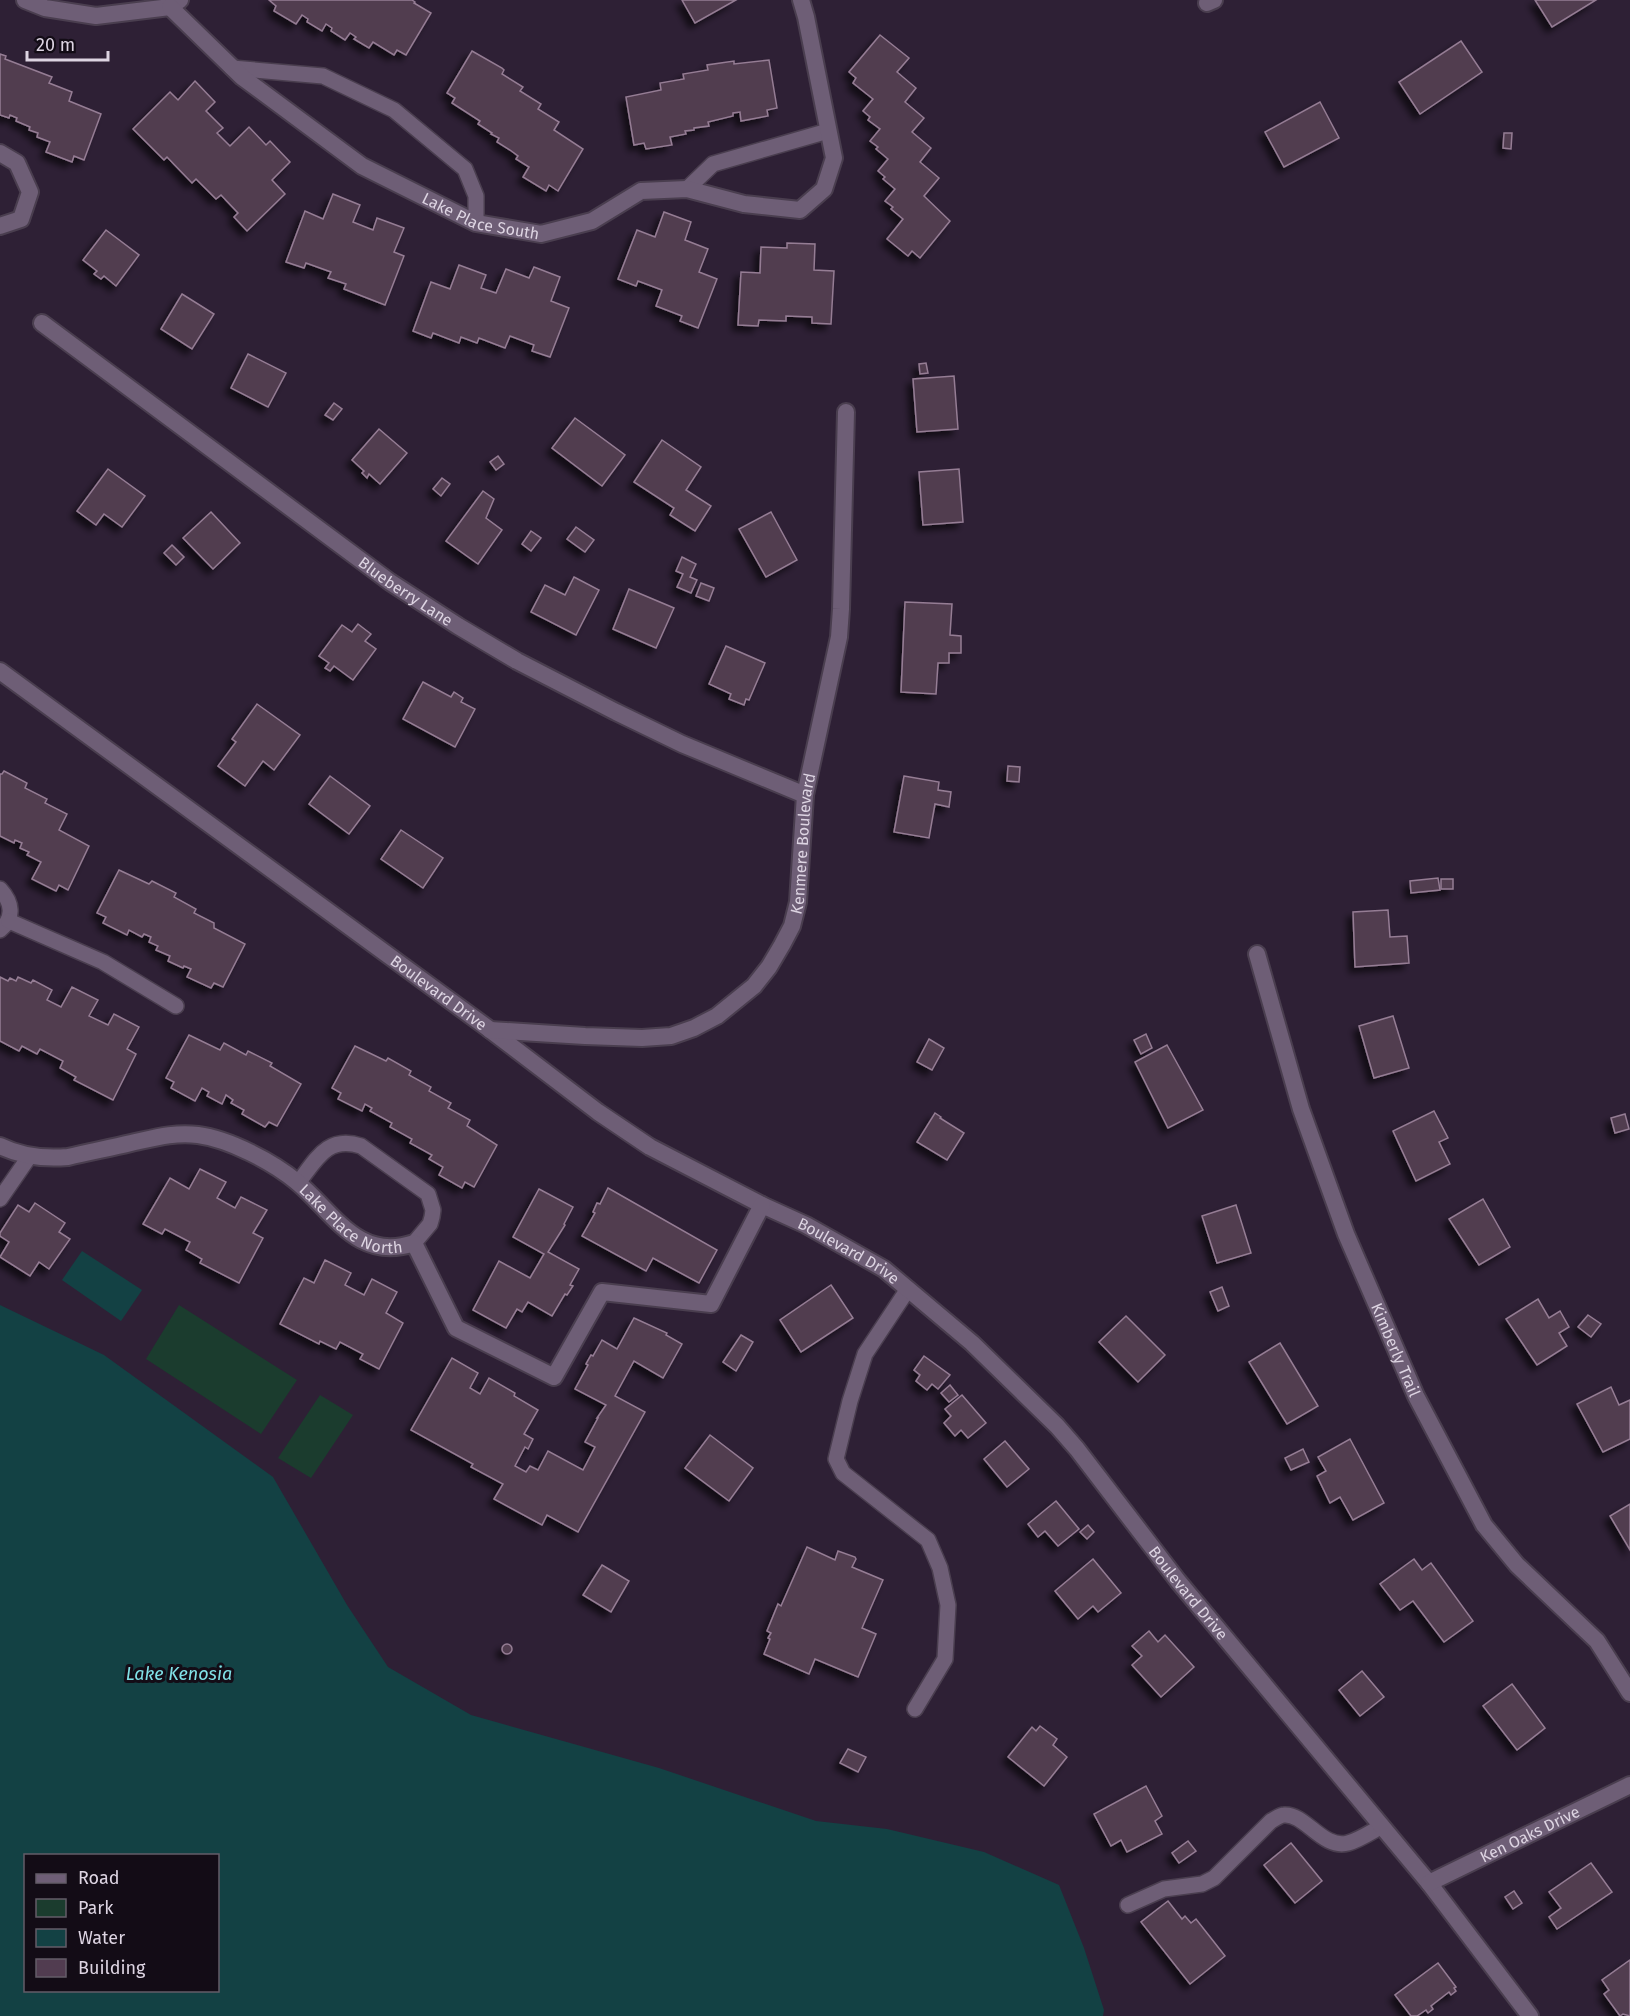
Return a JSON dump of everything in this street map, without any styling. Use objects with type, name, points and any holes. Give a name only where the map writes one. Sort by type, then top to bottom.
[{"type":"street","name":"Lake Place South","points":[[25,0],[45,8],[96,16],[175,4],[232,68],[362,166],[476,223],[541,234],[592,221],[641,191],[687,189],[744,204],[800,210],[824,189],[834,158],[801,0]]},
{"type":"street","points":[[0,153],[17,163],[30,192],[21,219],[0,226]]},
{"type":"street","name":"Blueberry Lane","points":[[42,323],[390,582],[458,626],[517,661],[626,717],[682,744],[806,795]]},
{"type":"street","name":"Kenmere Boulevard","points":[[489,1029],[642,1038],[671,1036],[694,1028],[717,1016],[740,999],[759,980],[774,960],[792,926],[798,902],[806,795],[839,637],[842,609],[846,412]]},
{"type":"street","name":"Boulevard Drive","points":[[0,671],[489,1029],[598,1112],[650,1147],[841,1244],[884,1269],[972,1343],[1057,1426],[1077,1449],[1178,1581],[1429,1883],[1530,2016]]},
{"type":"street","name":"Kimberly Trail","points":[[1257,954],[1301,1109],[1346,1234],[1416,1396],[1484,1526],[1517,1565],[1597,1641],[1630,1693]]},
{"type":"street","name":"Lake Place North","points":[[0,1146],[29,1157],[54,1158],[68,1157],[172,1133],[200,1135],[226,1143],[284,1172],[354,1236],[369,1244],[391,1249],[414,1243],[456,1328],[554,1377],[602,1292],[711,1304],[762,1205]]},
{"type":"street","name":"Ken Oaks Drive","points":[[1429,1883],[1630,1785]]},
{"type":"lane","points":[[232,68],[323,76],[394,110],[465,169],[476,196],[476,223]]},
{"type":"lane","points":[[687,189],[713,164],[828,131]]},
{"type":"lane","points":[[0,889],[10,902],[11,910],[4,926],[104,962],[176,1006]]},
{"type":"lane","points":[[298,1183],[326,1148],[349,1142],[361,1146],[428,1194],[434,1210],[430,1224],[414,1243]]},
{"type":"lane","points":[[0,1199],[29,1157]]},
{"type":"lane","points":[[908,1288],[865,1354],[850,1401],[836,1458],[843,1473],[928,1540],[940,1568],[948,1605],[945,1659],[915,1710]]},
{"type":"lane","points":[[1128,1905],[1164,1890],[1202,1884],[1214,1878],[1271,1821],[1283,1815],[1292,1816],[1320,1836],[1346,1844],[1382,1826]]},
{"type":"green space","points":[[179,1305],[297,1380],[261,1434],[146,1359]]},
{"type":"green space","points":[[320,1395],[353,1415],[311,1478],[278,1458]]},
{"type":"water","points":[[82,1251],[142,1290],[121,1321],[62,1280]]},
{"type":"water","name":"Lake Kenosia","points":[[0,1305],[104,1355],[273,1477],[347,1605],[388,1667],[471,1715],[659,1768],[816,1821],[887,1829],[984,1852],[1059,1885],[1084,1948],[1104,2010],[1103,2016],[0,2016]]},
{"type":"building","points":[[269,0],[412,0],[431,13],[406,55],[397,50],[394,55],[373,42],[369,48],[354,39],[356,37],[350,33],[345,40],[331,31],[332,28],[326,24],[322,31],[307,22],[308,19],[302,15],[296,24],[274,11],[276,6]]},
{"type":"building","points":[[682,0],[736,0],[695,23]]},
{"type":"building","points":[[1535,0],[1596,0],[1552,27]]},
{"type":"building","points":[[880,35],[909,58],[897,72],[916,88],[905,102],[924,118],[912,132],[931,148],[920,162],[939,178],[924,196],[950,221],[920,258],[912,251],[908,256],[887,239],[903,219],[885,201],[895,189],[883,179],[885,177],[878,171],[888,159],[870,141],[880,129],[868,120],[870,117],[863,111],[873,99],[853,83],[856,78],[849,72]]},
{"type":"building","points":[[1461,41],[1482,72],[1420,114],[1399,82]]},
{"type":"building","points":[[472,51],[502,68],[504,70],[502,74],[523,87],[520,91],[541,104],[538,109],[559,122],[554,130],[583,149],[558,191],[549,185],[546,191],[523,177],[529,167],[516,159],[518,156],[497,142],[499,138],[478,124],[480,121],[452,103],[455,98],[447,93]]},
{"type":"building","points":[[0,54],[6,56],[5,59],[52,77],[49,83],[72,92],[69,101],[101,114],[84,160],[74,156],[72,162],[46,152],[50,142],[37,137],[38,133],[16,121],[17,118],[0,115]]},
{"type":"building","points":[[769,60],[777,108],[767,110],[768,116],[741,121],[740,112],[733,113],[733,116],[708,122],[709,126],[694,128],[694,130],[685,131],[686,134],[670,137],[672,145],[646,149],[644,143],[634,145],[626,97],[661,90],[660,83],[684,79],[683,74],[708,70],[707,65],[734,61],[734,64]]},
{"type":"building","points":[[195,81],[215,102],[206,111],[223,128],[217,133],[230,146],[249,127],[266,145],[270,141],[290,162],[272,180],[285,194],[247,231],[234,217],[238,213],[221,195],[216,199],[196,179],[192,183],[167,157],[164,160],[133,129],[170,92],[178,100]]},
{"type":"building","points":[[1320,102],[1339,138],[1284,167],[1265,132]]},
{"type":"building","points":[[1504,133],[1512,133],[1511,149],[1503,148]]},
{"type":"building","points":[[333,194],[360,205],[353,222],[373,230],[377,218],[404,228],[394,252],[404,256],[385,305],[344,289],[346,284],[328,278],[331,272],[306,263],[304,268],[286,262],[305,211],[323,219]]},
{"type":"building","points":[[664,212],[691,222],[685,240],[708,249],[699,272],[717,279],[698,328],[680,321],[682,316],[656,306],[662,290],[638,281],[636,286],[618,279],[637,230],[655,237]]},
{"type":"building","points":[[106,230],[139,255],[116,286],[104,276],[101,279],[94,274],[97,271],[83,260]]},
{"type":"building","points":[[787,243],[815,244],[814,270],[834,271],[831,324],[812,323],[812,317],[786,316],[786,321],[759,320],[758,326],[738,325],[741,272],[760,273],[761,247],[787,248]]},
{"type":"building","points":[[459,265],[486,275],[481,288],[496,293],[506,269],[529,278],[534,267],[560,277],[551,301],[569,308],[550,357],[532,351],[534,345],[510,336],[505,348],[479,338],[477,343],[461,337],[459,343],[433,333],[431,338],[413,331],[431,282],[450,289]]},
{"type":"building","points":[[182,294],[214,314],[192,349],[161,329]]},
{"type":"building","points":[[248,354],[286,373],[268,407],[231,388]]},
{"type":"building","points":[[926,363],[928,373],[920,374],[919,364]]},
{"type":"building","points":[[954,376],[958,429],[917,432],[913,379]]},
{"type":"building","points":[[334,403],[342,409],[333,420],[325,415]]},
{"type":"building","points":[[575,418],[625,455],[602,486],[552,448]]},
{"type":"building","points":[[379,429],[407,453],[380,484],[369,474],[367,478],[362,473],[364,471],[352,460]]},
{"type":"building","points":[[662,440],[701,467],[686,490],[711,506],[695,531],[670,515],[674,508],[634,482]]},
{"type":"building","points":[[498,456],[504,464],[496,470],[490,462]]},
{"type":"building","points":[[108,469],[145,496],[122,527],[104,514],[96,525],[77,511]]},
{"type":"building","points":[[959,469],[963,522],[923,525],[919,472]]},
{"type":"building","points":[[442,478],[450,484],[441,496],[433,489]]},
{"type":"building","points":[[483,491],[494,499],[486,518],[502,530],[478,564],[446,541]]},
{"type":"building","points":[[211,512],[240,543],[213,569],[183,538]]},
{"type":"building","points":[[771,512],[797,560],[766,577],[739,529]]},
{"type":"building","points":[[576,527],[594,540],[585,552],[567,539]]},
{"type":"building","points":[[531,531],[541,538],[531,551],[522,544]]},
{"type":"building","points":[[172,545],[184,557],[176,565],[164,553]]},
{"type":"building","points":[[682,557],[696,564],[690,577],[697,580],[691,593],[677,587],[683,574],[676,571]]},
{"type":"building","points":[[574,577],[599,590],[576,635],[531,612],[545,585],[565,595]]},
{"type":"building","points":[[701,583],[714,588],[709,601],[696,596]]},
{"type":"building","points":[[629,589],[674,608],[656,648],[613,629]]},
{"type":"building","points":[[905,602],[952,604],[950,635],[961,636],[961,653],[949,653],[949,663],[938,663],[936,694],[901,692]]},
{"type":"building","points":[[358,624],[371,634],[365,641],[376,649],[353,680],[334,666],[330,671],[325,668],[329,663],[319,656],[342,625],[352,632]]},
{"type":"building","points":[[726,646],[765,663],[749,700],[746,699],[744,705],[729,699],[731,694],[709,684]]},
{"type":"building","points":[[423,682],[451,697],[454,692],[463,698],[461,702],[475,709],[455,747],[403,719]]},
{"type":"building","points":[[257,704],[300,735],[274,770],[263,761],[245,786],[218,766],[236,742],[232,739]]},
{"type":"building","points":[[1008,766],[1020,767],[1019,782],[1007,781]]},
{"type":"building","points":[[4,771],[27,783],[25,788],[47,799],[45,803],[67,814],[59,830],[89,846],[68,890],[59,885],[56,891],[32,879],[41,862],[27,855],[29,852],[20,848],[22,843],[15,840],[14,843],[0,836],[0,774]]},
{"type":"building","points":[[330,776],[370,806],[349,834],[309,804]]},
{"type":"building","points":[[904,776],[939,782],[938,790],[951,792],[949,807],[935,804],[929,838],[894,832]]},
{"type":"building","points":[[401,830],[443,858],[423,888],[381,859]]},
{"type":"building","points":[[119,870],[149,884],[152,881],[176,893],[174,897],[196,909],[194,913],[214,923],[214,928],[245,944],[223,987],[214,983],[211,988],[187,977],[191,969],[168,961],[170,956],[156,950],[158,946],[149,942],[151,937],[144,934],[142,937],[129,930],[127,935],[103,923],[106,917],[97,913]]},
{"type":"building","points":[[1438,878],[1440,890],[1411,893],[1410,881]]},
{"type":"building","points":[[1441,879],[1453,879],[1453,889],[1441,889]]},
{"type":"building","points":[[1388,910],[1390,937],[1407,936],[1409,963],[1355,967],[1353,912]]},
{"type":"building","points":[[0,977],[8,981],[10,978],[16,981],[18,977],[31,983],[33,980],[52,990],[47,1000],[61,1007],[72,987],[98,1000],[89,1016],[108,1025],[114,1014],[139,1027],[127,1049],[136,1054],[113,1100],[74,1080],[76,1077],[60,1068],[63,1061],[40,1049],[37,1054],[22,1046],[19,1051],[0,1041]]},
{"type":"building","points":[[1393,1016],[1409,1068],[1374,1078],[1359,1026]]},
{"type":"building","points":[[1146,1034],[1152,1048],[1141,1054],[1134,1040]]},
{"type":"building","points":[[189,1035],[220,1050],[224,1043],[246,1055],[248,1051],[272,1063],[270,1066],[301,1084],[277,1126],[269,1122],[265,1127],[242,1114],[244,1110],[231,1103],[233,1100],[226,1095],[222,1104],[207,1096],[209,1092],[202,1088],[195,1101],[171,1088],[174,1082],[166,1078]]},
{"type":"building","points":[[929,1039],[944,1048],[932,1070],[917,1062]]},
{"type":"building","points":[[1167,1045],[1203,1110],[1168,1128],[1135,1062]]},
{"type":"building","points":[[355,1046],[386,1061],[388,1058],[411,1071],[409,1075],[431,1087],[429,1091],[451,1103],[448,1108],[470,1120],[467,1126],[497,1145],[474,1187],[465,1182],[462,1188],[439,1175],[443,1167],[429,1159],[432,1155],[410,1143],[412,1139],[390,1127],[392,1123],[370,1111],[372,1108],[365,1104],[362,1111],[338,1099],[341,1093],[332,1088]]},
{"type":"building","points":[[1434,1111],[1448,1138],[1439,1142],[1450,1164],[1416,1181],[1393,1131]]},
{"type":"building","points":[[935,1113],[964,1133],[947,1160],[917,1142]]},
{"type":"building","points":[[1625,1114],[1629,1129],[1615,1133],[1611,1118]]},
{"type":"building","points":[[200,1169],[226,1182],[217,1198],[235,1208],[241,1197],[267,1210],[253,1233],[263,1238],[239,1283],[200,1263],[202,1259],[186,1250],[190,1242],[165,1229],[162,1234],[143,1224],[170,1178],[189,1189]]},
{"type":"building","points":[[608,1188],[717,1250],[699,1283],[653,1258],[646,1271],[582,1236],[595,1213],[593,1212],[597,1203],[600,1204]]},
{"type":"building","points":[[539,1189],[573,1207],[548,1252],[579,1269],[570,1285],[573,1286],[567,1295],[565,1294],[552,1316],[528,1302],[522,1312],[517,1309],[506,1328],[473,1310],[499,1261],[530,1278],[544,1254],[513,1237]]},
{"type":"building","points":[[1483,1199],[1510,1247],[1479,1265],[1449,1219]]},
{"type":"building","points":[[35,1203],[65,1223],[59,1232],[70,1239],[49,1269],[39,1262],[30,1276],[0,1257],[9,1242],[0,1236],[0,1233],[18,1205],[29,1212]]},
{"type":"building","points":[[1236,1205],[1251,1253],[1217,1263],[1202,1216]]},
{"type":"building","points":[[325,1260],[351,1273],[345,1285],[364,1295],[372,1279],[397,1292],[386,1313],[403,1323],[379,1369],[360,1359],[363,1354],[340,1342],[336,1349],[320,1341],[319,1344],[280,1324],[304,1278],[314,1283]]},
{"type":"building","points":[[831,1285],[853,1318],[801,1352],[780,1320]]},
{"type":"building","points":[[1222,1287],[1229,1306],[1218,1311],[1210,1292]]},
{"type":"building","points":[[1538,1299],[1549,1318],[1560,1311],[1569,1327],[1559,1333],[1567,1346],[1537,1365],[1506,1319]]},
{"type":"building","points":[[1588,1315],[1601,1324],[1591,1337],[1578,1327]]},
{"type":"building","points":[[1126,1316],[1165,1355],[1138,1382],[1099,1342]]},
{"type":"building","points":[[634,1318],[667,1333],[666,1335],[682,1344],[663,1378],[634,1361],[615,1396],[645,1412],[578,1532],[547,1515],[542,1525],[494,1499],[503,1484],[471,1467],[473,1464],[411,1430],[452,1358],[478,1373],[470,1388],[480,1394],[489,1378],[538,1410],[524,1434],[533,1439],[528,1449],[525,1447],[515,1466],[526,1472],[530,1466],[538,1470],[548,1451],[583,1470],[595,1447],[585,1442],[606,1405],[575,1389],[588,1365],[586,1364],[602,1340],[617,1349]]},
{"type":"building","points":[[741,1335],[753,1342],[736,1371],[723,1362]]},
{"type":"building","points":[[1280,1343],[1318,1406],[1287,1424],[1249,1362]]},
{"type":"building","points":[[924,1356],[950,1375],[938,1389],[932,1384],[927,1390],[916,1381],[920,1375],[914,1370]]},
{"type":"building","points":[[950,1385],[958,1395],[949,1402],[941,1393]]},
{"type":"building","points":[[1611,1387],[1619,1405],[1630,1400],[1630,1439],[1603,1452],[1577,1404]]},
{"type":"building","points":[[962,1395],[986,1423],[968,1438],[961,1430],[955,1436],[944,1423],[951,1416],[945,1409]]},
{"type":"building","points":[[710,1435],[753,1468],[729,1501],[685,1468]]},
{"type":"building","points":[[1350,1439],[1384,1503],[1353,1520],[1340,1497],[1330,1503],[1317,1476],[1326,1471],[1318,1457]]},
{"type":"building","points":[[1005,1441],[1029,1469],[1007,1487],[984,1459]]},
{"type":"building","points":[[1303,1449],[1309,1462],[1291,1470],[1285,1458]]},
{"type":"building","points":[[1056,1501],[1079,1529],[1058,1546],[1045,1531],[1038,1537],[1028,1524]]},
{"type":"building","points":[[1630,1504],[1630,1550],[1610,1516]]},
{"type":"building","points":[[1088,1525],[1094,1532],[1087,1539],[1080,1532]]},
{"type":"building","points":[[807,1547],[835,1560],[838,1551],[855,1557],[852,1567],[883,1580],[862,1628],[876,1634],[858,1677],[815,1659],[809,1674],[764,1654],[771,1633],[767,1631],[778,1604],[781,1606]]},
{"type":"building","points":[[1093,1559],[1121,1593],[1098,1612],[1093,1606],[1078,1619],[1055,1591]]},
{"type":"building","points":[[1414,1559],[1422,1570],[1431,1563],[1473,1621],[1444,1642],[1413,1601],[1400,1610],[1380,1584]]},
{"type":"building","points":[[602,1565],[629,1581],[611,1612],[583,1595]]},
{"type":"building","points":[[1149,1631],[1158,1642],[1165,1635],[1194,1667],[1161,1697],[1132,1665],[1142,1656],[1132,1646]]},
{"type":"building","points":[[507,1644],[511,1645],[511,1653],[507,1654],[503,1653],[502,1649],[503,1645]]},
{"type":"building","points":[[1362,1671],[1384,1697],[1360,1716],[1339,1690]]},
{"type":"building","points":[[1512,1684],[1545,1728],[1517,1750],[1483,1706]]},
{"type":"building","points":[[1040,1726],[1057,1739],[1053,1745],[1067,1757],[1044,1786],[1008,1757],[1032,1727],[1036,1731]]},
{"type":"building","points":[[848,1749],[866,1757],[858,1772],[840,1763]]},
{"type":"building","points":[[1146,1786],[1162,1816],[1155,1821],[1162,1834],[1127,1852],[1121,1840],[1111,1846],[1094,1814]]},
{"type":"building","points":[[1188,1841],[1196,1851],[1179,1863],[1172,1853]]},
{"type":"building","points":[[1291,1843],[1322,1881],[1295,1903],[1264,1865]]},
{"type":"building","points":[[1591,1863],[1612,1892],[1557,1929],[1549,1917],[1561,1908],[1549,1892]]},
{"type":"building","points":[[1514,1891],[1522,1903],[1513,1909],[1505,1897]]},
{"type":"building","points":[[1168,1901],[1182,1919],[1185,1916],[1191,1923],[1196,1919],[1225,1956],[1190,1984],[1141,1922]]},
{"type":"building","points":[[1630,1960],[1630,2016],[1623,2014],[1620,2016],[1604,1994],[1609,1990],[1602,1980]]},
{"type":"building","points":[[1438,1963],[1456,1987],[1454,1988],[1456,1991],[1451,1995],[1449,1992],[1431,2006],[1433,2009],[1428,2013],[1426,2010],[1417,2016],[1411,2016],[1395,1995]]}]
